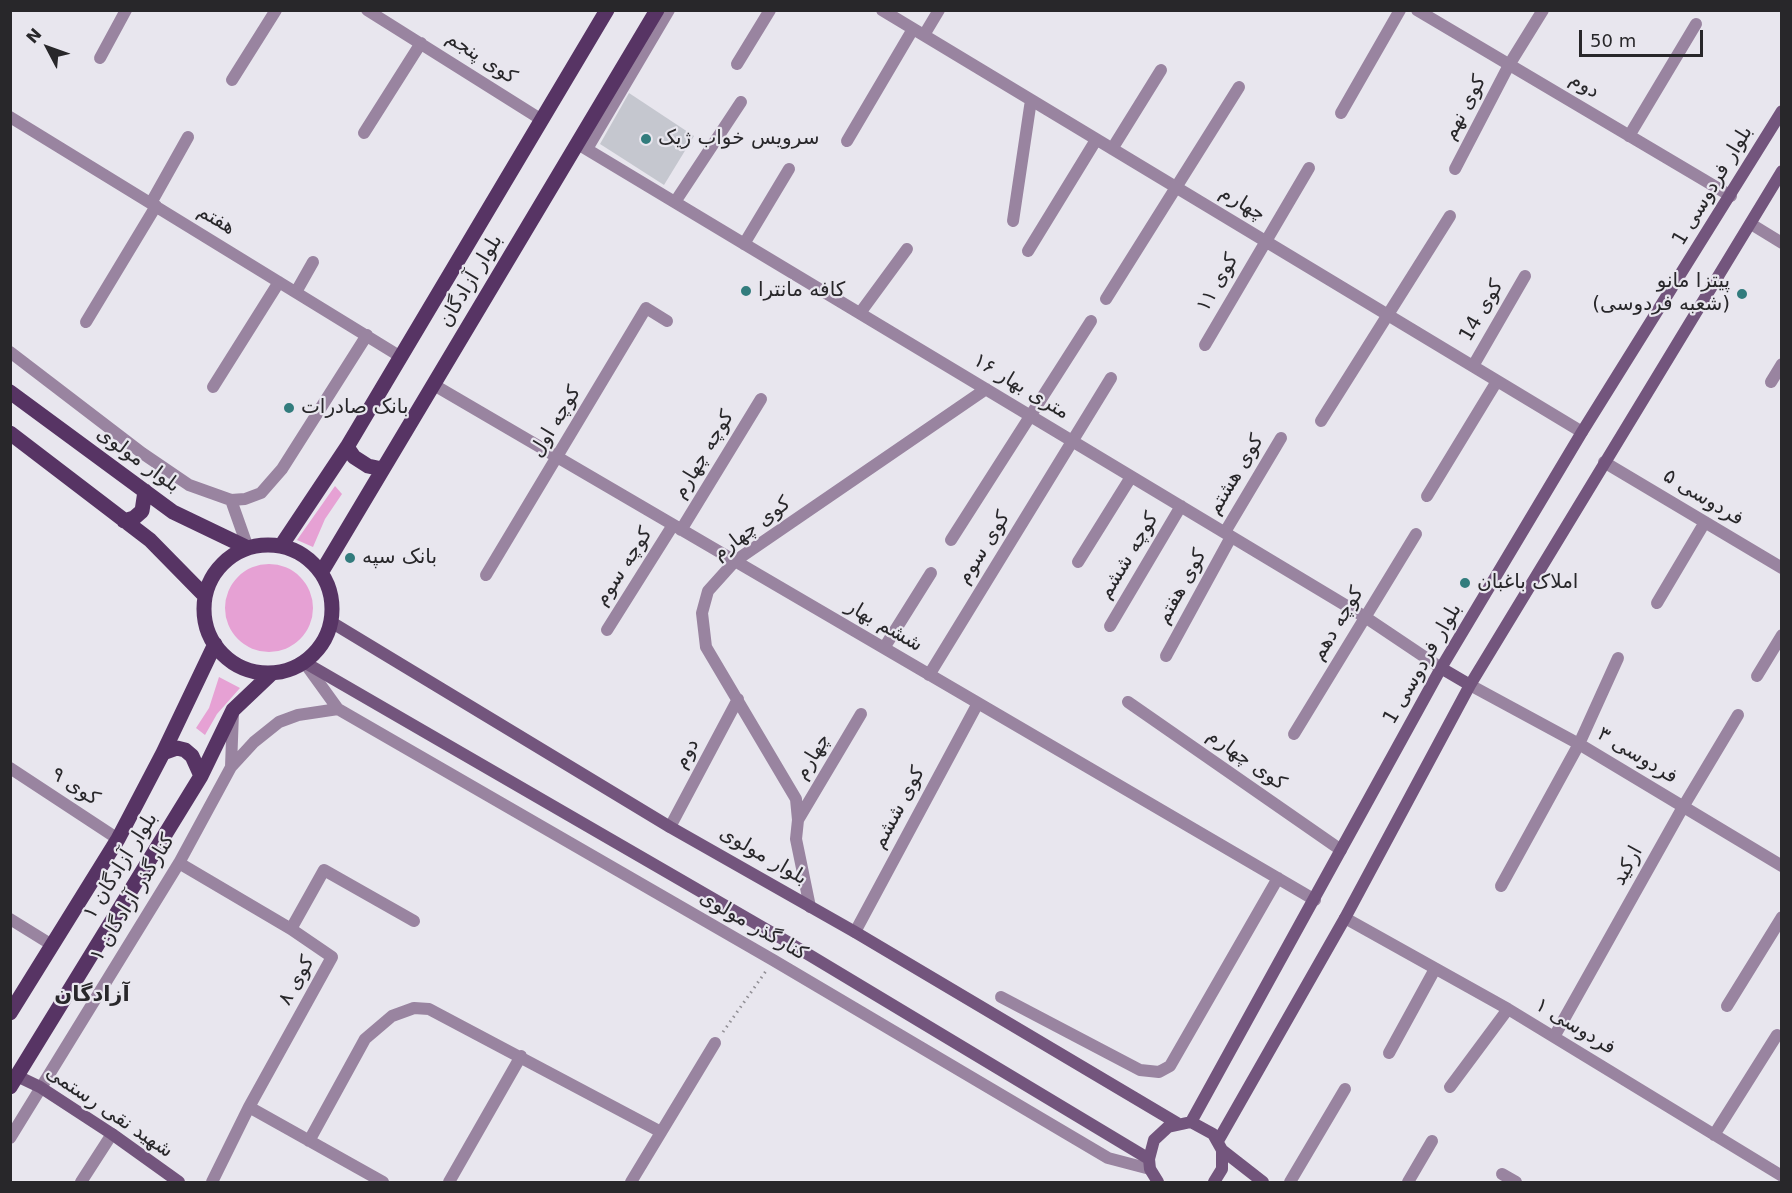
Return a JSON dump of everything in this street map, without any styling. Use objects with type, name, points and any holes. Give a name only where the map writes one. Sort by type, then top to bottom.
[{"type":"main road","name":"بلوار آزادگان","points":[[281,546],[347,447],[402,357],[607,10]]},
{"type":"main road","name":"بلوار آزادگان","points":[[321,573],[382,469],[582,146],[657,10]]},
{"type":"main road","name":"بلوار فردوسی 1","points":[[1191,1122],[1441,668],[1582,432],[1782,111]]},
{"type":"main road","points":[[1214,1182],[1222,1169],[1220,1145],[1470,685],[1782,171]]},
{"type":"main road","name":"بلوار مولوی","points":[[10,393],[173,512],[248,548]]},
{"type":"main road","points":[[10,433],[150,540],[205,596]]},
{"type":"main road","points":[[347,447],[354,457],[368,466],[382,469]]},
{"type":"main road","points":[[124,521],[134,518],[142,511],[145,491]]},
{"type":"main road","points":[[281,546],[310,561],[321,573],[329,588],[331,621],[326,637],[304,662],[272,673],[255,672],[239,666],[226,657],[215,644],[206,621],[205,596],[216,572],[236,554],[248,548],[281,546]]},
{"type":"main road","name":"بلوار مولوی","points":[[331,621],[670,827],[855,932],[1177,1123]]},
{"type":"main road","name":"بلوار آزادگان ۱","points":[[10,1013],[118,838],[164,753],[215,644]]},
{"type":"main road","points":[[304,662],[781,938],[1152,1174],[1154,1140],[1168,1127],[1177,1123],[1191,1122],[1207,1128],[1220,1145],[1263,1182]]},
{"type":"main road","points":[[1441,668],[1470,685]]},
{"type":"main road","name":"بلوار آزادگان ۱","points":[[14,1081],[201,776],[234,710],[272,673]]},
{"type":"main road","points":[[164,753],[177,748],[185,750],[192,756],[201,776]]},
{"type":"main road","name":"شهید نقی رستمی","points":[[14,1081],[40,1088],[112,1134],[179,1182]]},
{"type":"street","points":[[100,58],[126,10]]},
{"type":"street","points":[[232,80],[276,10]]},
{"type":"street","name":"کوی پنجم","points":[[367,10],[382,14],[421,43],[542,120]]},
{"type":"street","points":[[582,146],[669,10]]},
{"type":"street","points":[[737,64],[770,10]]},
{"type":"street","name":"چهارم","points":[[882,10],[1582,432]]},
{"type":"street","points":[[848,141],[918,32],[939,10]]},
{"type":"street","points":[[1341,113],[1400,10]]},
{"type":"street","name":"دوم","points":[[1417,10],[1731,196]]},
{"type":"street","name":"کوی نهم","points":[[1455,169],[1509,65],[1543,10]]},
{"type":"street","points":[[1629,135],[1696,24]]},
{"type":"street","points":[[364,133],[421,43]]},
{"type":"street","points":[[1112,149],[1161,70]]},
{"type":"street","points":[[1106,299],[1239,87]]},
{"type":"street","points":[[1013,221],[1031,100]]},
{"type":"street","points":[[675,202],[741,102]]},
{"type":"street","name":"هفتم","points":[[10,117],[402,357]]},
{"type":"street","points":[[86,322],[188,137]]},
{"type":"street","points":[[1028,251],[1096,140]]},
{"type":"street","name":"۱۶ متری بهار","points":[[582,146],[1365,617],[1441,668]]},
{"type":"street","name":"کوی ۱۱","points":[[1205,345],[1309,168]]},
{"type":"street","points":[[744,244],[789,169]]},
{"type":"street","points":[[1321,421],[1450,216]]},
{"type":"street","points":[[1751,224],[1782,243]]},
{"type":"street","points":[[860,313],[907,249]]},
{"type":"street","points":[[296,292],[312,262]]},
{"type":"street","name":"کوی 14","points":[[1473,366],[1525,276]]},
{"type":"street","points":[[213,387],[279,282]]},
{"type":"street","name":"کوچه اول","points":[[486,575],[646,308],[667,321]]},
{"type":"street","points":[[951,540],[1033,416],[1091,321]]},
{"type":"street","points":[[10,352],[152,460],[189,485],[231,500],[245,499],[261,493],[282,469],[367,335]]},
{"type":"street","points":[[1771,382],[1782,364]]},
{"type":"street","name":"کوی سوم","points":[[929,675],[1112,378]]},
{"type":"street","points":[[1427,495],[1497,381]]},
{"type":"street","name":"ششم بهار","points":[[434,386],[1315,900]]},
{"type":"street","name":"کوی چهارم","points":[[810,907],[796,839],[798,820],[796,800],[706,647],[702,613],[708,591],[735,561],[986,389]]},
{"type":"street","name":"کوچه چهارم","points":[[677,528],[761,399]]},
{"type":"street","name":"کوی هشتم","points":[[1228,535],[1281,438]]},
{"type":"street","name":"فردوسی ۵","points":[[1604,462],[1782,568]]},
{"type":"street","points":[[1078,562],[1131,477]]},
{"type":"street","points":[[231,500],[248,548]]},
{"type":"street","name":"کوچه ششم","points":[[1110,626],[1181,507]]},
{"type":"street","points":[[1657,603],[1705,522]]},
{"type":"street","name":"کوچه سوم","points":[[607,630],[677,528]]},
{"type":"street","name":"کوچه دهم","points":[[1294,734],[1416,534]]},
{"type":"street","name":"کوی هفتم","points":[[1167,656],[1228,535]]},
{"type":"street","points":[[884,648],[931,573]]},
{"type":"street","points":[[1757,676],[1782,635]]},
{"type":"street","points":[[1501,886],[1579,744],[1618,658]]},
{"type":"street","name":"کنارگذر مولوی","points":[[304,662],[338,709],[773,960],[1108,1158],[1152,1174]]},
{"type":"street","name":"فردوسی ۳","points":[[1470,685],[1579,744],[1782,866]]},
{"type":"street","name":"دوم","points":[[670,827],[738,699]]},
{"type":"street","name":"کوی چهارم","points":[[1128,702],[1341,850]]},
{"type":"street","name":"کوی ششم","points":[[855,932],[978,703]]},
{"type":"street","name":"کنارگذر آزادگان ۱","points":[[10,1138],[179,863],[231,767],[254,742],[279,722],[298,715],[338,709]]},
{"type":"street","points":[[231,767],[234,710]]},
{"type":"street","name":"چهارم","points":[[798,820],[861,714]]},
{"type":"street","name":"ارکید","points":[[1554,1037],[1683,807],[1738,715]]},
{"type":"street","name":"کوی ۹","points":[[10,768],[118,838]]},
{"type":"street","name":"کوی ۸","points":[[179,863],[291,929],[332,957],[249,1107],[212,1182]]},
{"type":"street","points":[[291,929],[324,870],[414,921]]},
{"type":"street","points":[[1000,997],[1140,1070],[1159,1072],[1170,1066],[1278,878]]},
{"type":"street","points":[[1727,1006],[1782,917]]},
{"type":"street","name":"فردوسی ۱","points":[[1344,918],[1508,1009],[1782,1176]]},
{"type":"street","points":[[10,919],[52,945]]},
{"type":"street","points":[[1389,1053],[1435,969]]},
{"type":"street","points":[[309,1141],[365,1039],[392,1016],[414,1008],[429,1009],[661,1132]]},
{"type":"street","points":[[1450,1087],[1508,1009]]},
{"type":"street","points":[[1714,1135],[1777,1035]]},
{"type":"street","points":[[631,1182],[715,1043]]},
{"type":"street","points":[[449,1182],[521,1056]]},
{"type":"street","points":[[1290,1182],[1345,1089]]},
{"type":"street","points":[[249,1107],[383,1182]]},
{"type":"street","points":[[81,1182],[112,1134]]},
{"type":"street","points":[[1408,1182],[1432,1141]]},
{"type":"street","points":[[1502,1174],[1515,1182]]},
{"type":"path","points":[[715,1043],[773,960]]},
{"type":"shaded area","points":[[335,486],[342,494],[325,519],[313,547],[297,540]]},
{"type":"shaded area","points":[[260,564],[278,564],[294,571],[306,583],[313,599],[313,617],[306,633],[294,645],[278,652],[260,652],[244,645],[232,633],[225,617],[225,599],[232,583],[244,571]]},
{"type":"shaded area","points":[[219,677],[240,688],[217,714],[205,735],[196,728],[209,708]]},
{"type":"building","name":"سرویس خواب ژیک","points":[[629,93],[694,136],[664,185],[600,144]]},
{"type":"place","name":"سرویس خواب ژیک","points":[[646,139]]},
{"type":"place","name":"کافه مانترا","points":[[746,291]]},
{"type":"place","name":"پیتزا مانو (شعبه فردوسی)","points":[[1742,294]]},
{"type":"place","name":"بانک صادرات","points":[[289,408]]},
{"type":"place","name":"بانک سپه","points":[[350,558]]},
{"type":"place","name":"املاک باغبان","points":[[1465,583]]},
{"type":"district","name":"آزادگان","points":[[92,996]]}]
